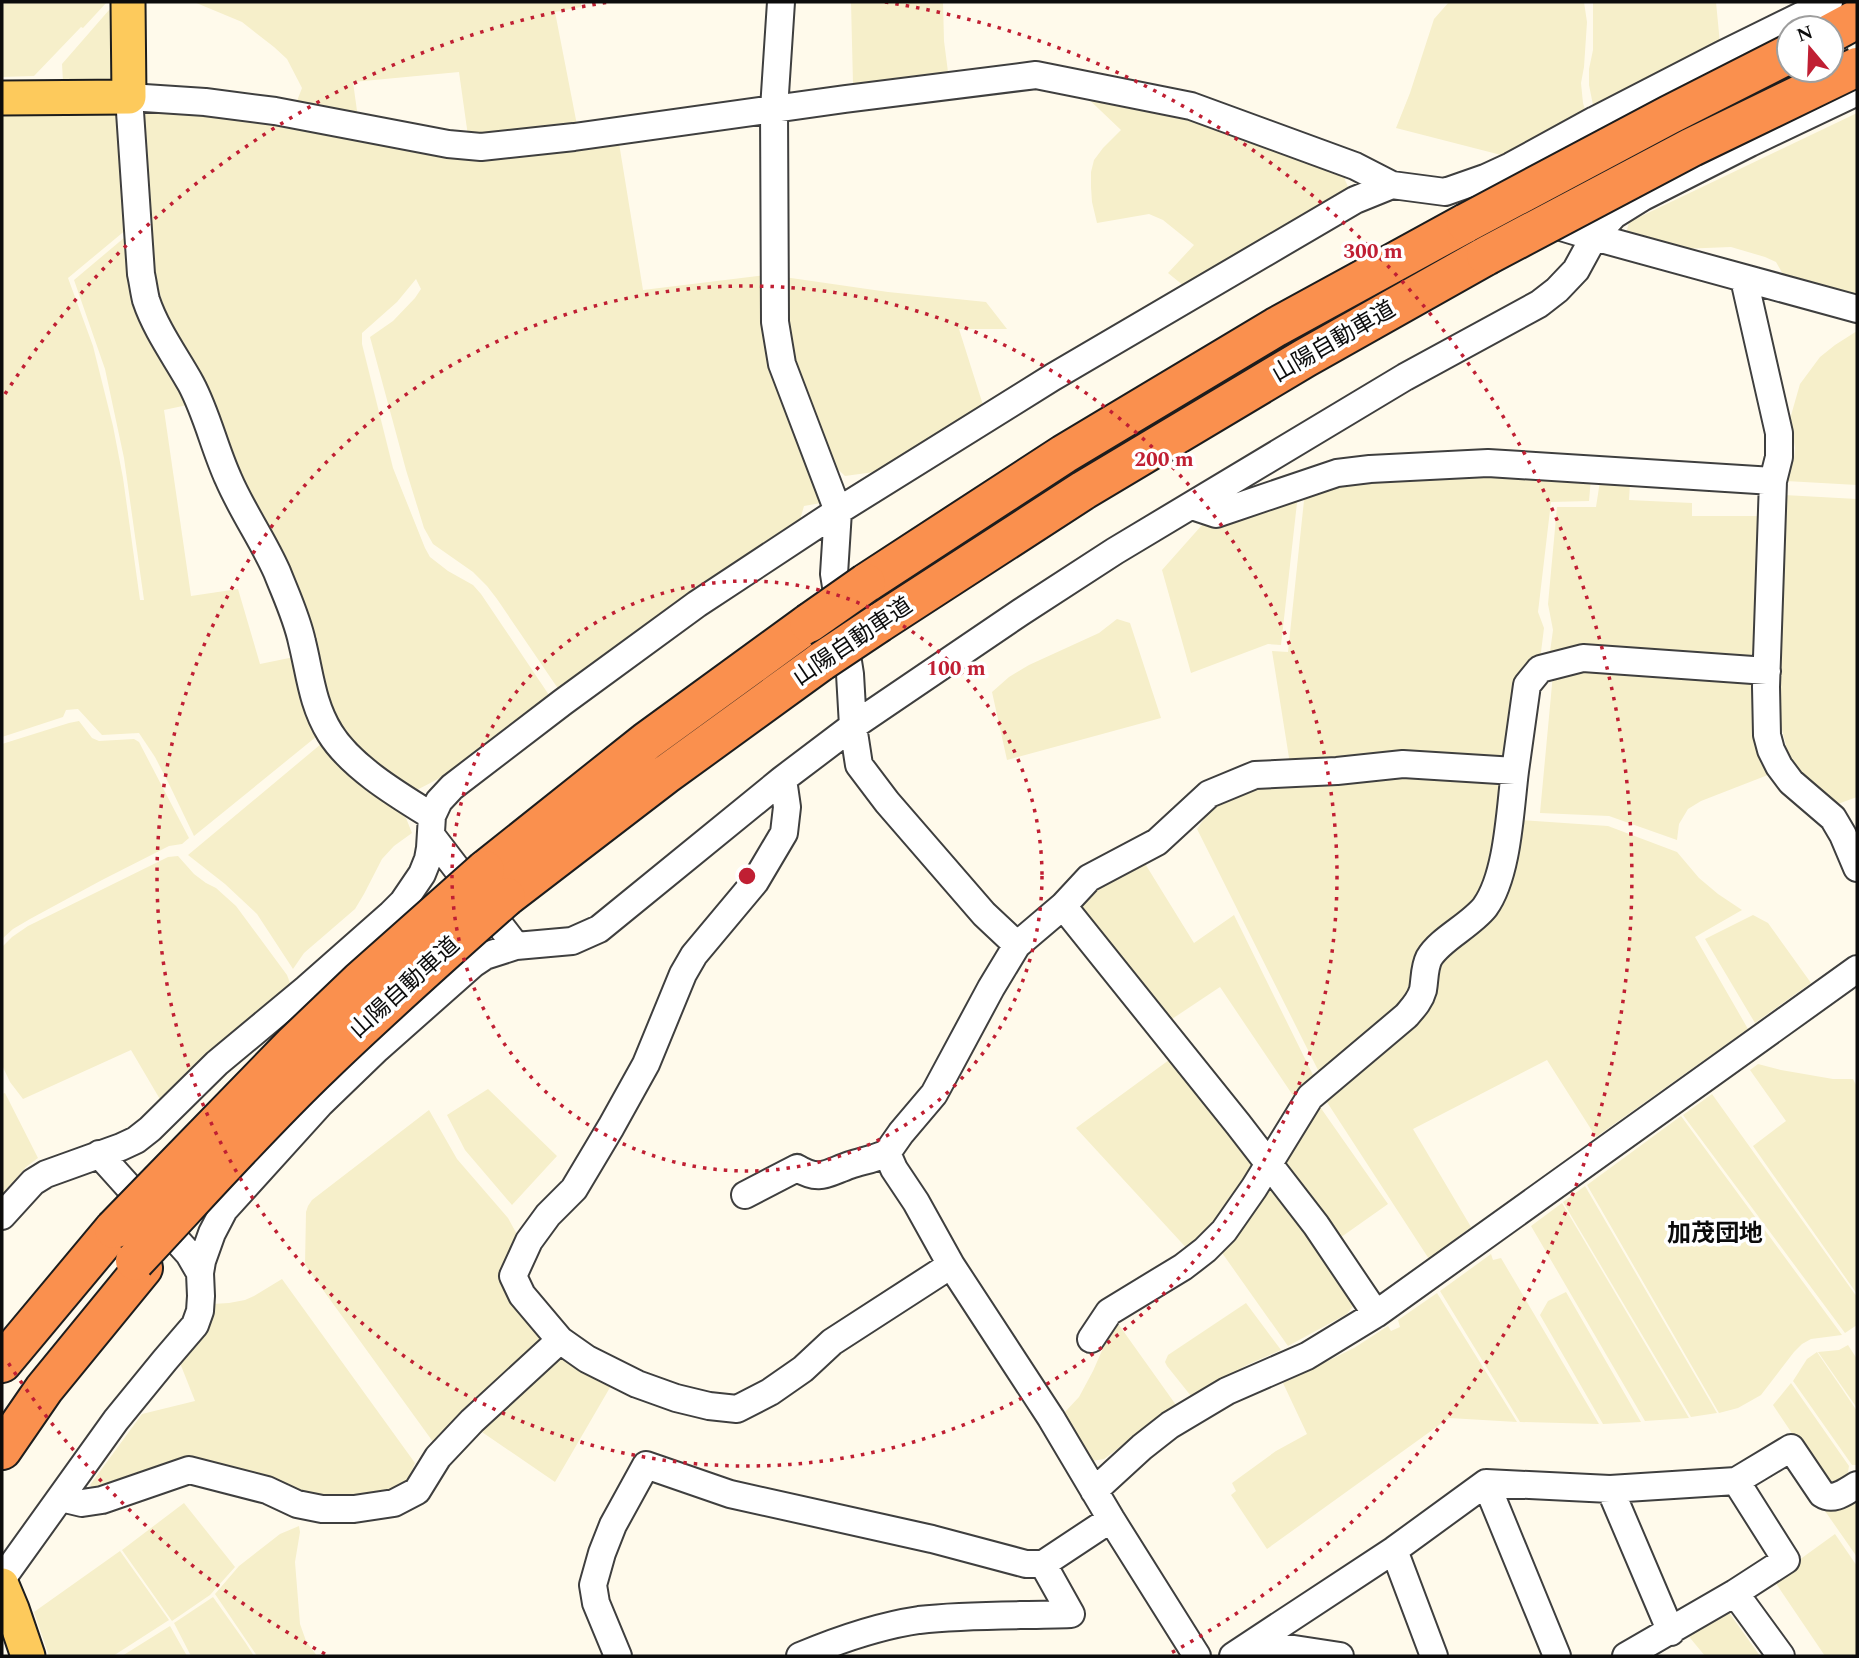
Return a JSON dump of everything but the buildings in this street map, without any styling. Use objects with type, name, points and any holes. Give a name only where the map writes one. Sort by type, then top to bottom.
[{"type":"highway","name":"山陽自動車道","points":[[139,1264],[246,1141],[393,997],[496,883],[647,741],[866,583],[1064,454],[1264,334],[1466,223],[1775,61]]},
{"type":"highway","name":"山陽自動車道","points":[[2,1363],[114,1229],[293,1045],[360,981],[496,883],[665,775],[822,661],[1084,490],[1305,358],[1486,256],[1692,147],[1857,67]]},
{"type":"highway","points":[[2,1343],[114,1229]]},
{"type":"highway","points":[[2,1421],[139,1264]]},
{"type":"highway","points":[[2,1450],[44,1389],[139,1264]]},
{"type":"main road","points":[[2,98],[129,90],[128,2]]},
{"type":"main road","points":[[2,1585],[28,1656]]},
{"type":"street","points":[[781,2],[775,105],[775,322],[782,365],[838,512],[834,574],[850,674],[853,726],[859,765],[887,802],[975,904],[1017,946]]},
{"type":"street","points":[[1445,192],[1511,166],[1606,114],[1829,2]]},
{"type":"street","points":[[516,946],[432,825],[343,751],[330,732],[311,689],[302,641],[276,571],[227,476],[192,386],[160,331],[147,301],[141,274],[129,90],[275,111],[447,145],[481,147],[574,137],[775,105],[1036,75],[1191,106],[1355,166],[1392,185],[1445,192],[1594,237],[1857,309]]},
{"type":"street","points":[[2,1579],[116,1420],[195,1325],[200,1311],[200,1272],[212,1233],[224,1210],[320,1104],[473,964],[498,951],[516,946],[572,941],[599,929],[783,779],[853,726],[1021,611],[1115,551],[1405,377],[1539,304],[1576,270],[1594,237],[1614,215],[1643,197],[1749,143],[1857,92]]},
{"type":"street","points":[[2,1216],[33,1182],[57,1169],[136,1140],[217,1063],[391,914],[403,902],[422,874],[428,859],[432,825],[439,801],[452,787],[563,702],[697,604],[1053,376],[1354,200],[1392,185]]},
{"type":"street","points":[[1744,279],[1779,433],[1779,457],[1773,481],[1767,735],[1779,766],[1791,782],[1833,818],[1857,869]]},
{"type":"street","points":[[1192,506],[1216,514],[1337,473],[1475,463],[1773,481]]},
{"type":"street","points":[[1091,1339],[1110,1312],[1184,1267],[1224,1231],[1240,1210],[1310,1097],[1406,1017],[1423,991],[1429,958],[1486,906],[1502,865],[1527,685],[1541,669],[1583,658],[1767,671]]},
{"type":"street","points":[[746,1195],[797,1168],[809,1175],[824,1176],[887,1153],[933,1094],[990,988],[1017,946],[1089,878],[1157,842],[1209,794],[1255,775],[1403,764],[1515,771]]},
{"type":"street","points":[[783,779],[787,807],[785,832],[755,882],[694,955],[683,974],[646,1064],[611,1127],[573,1189],[548,1215],[529,1241],[513,1276],[522,1295],[560,1340],[587,1359],[637,1384],[698,1404],[737,1409],[770,1392],[803,1369],[832,1342],[951,1265]]},
{"type":"street","points":[[1063,905],[1316,1225],[1376,1314]]},
{"type":"street","points":[[1094,1491],[1170,1425],[1227,1391],[1307,1356],[1376,1314],[1857,969]]},
{"type":"street","points":[[887,1153],[951,1265],[1051,1418],[1197,1656]]},
{"type":"street","points":[[99,1154],[189,1254],[200,1272]]},
{"type":"street","points":[[61,1498],[82,1503],[102,1500],[189,1471],[267,1490],[297,1504],[322,1509],[354,1509],[394,1503],[417,1491],[438,1457],[472,1421],[560,1340]]},
{"type":"street","points":[[1243,1649],[1394,1550],[1486,1483],[1610,1489],[1736,1480],[1791,1447],[1825,1497],[1833,1497],[1857,1485]]},
{"type":"street","points":[[618,1656],[596,1604],[593,1585],[601,1553],[613,1525],[646,1465],[730,1494],[919,1536],[1026,1564],[1043,1564],[1111,1519]]},
{"type":"street","points":[[1626,1656],[1671,1632],[1786,1560],[1736,1480]]},
{"type":"street","points":[[1486,1483],[1557,1656]]},
{"type":"street","points":[[1610,1489],[1671,1632]]},
{"type":"street","points":[[1394,1550],[1434,1656]]},
{"type":"street","points":[[800,1656],[864,1633],[919,1620],[1070,1614],[1043,1564]]},
{"type":"street","points":[[1735,1593],[1781,1656]]},
{"type":"street","points":[[1243,1649],[1340,1656]]},
{"type":"shaded area","points":[[2,2],[107,2],[34,76],[2,77]]},
{"type":"shaded area","points":[[116,2],[121,82],[63,82],[62,64]]},
{"type":"shaded area","points":[[194,2],[581,2],[581,7],[555,12],[577,125],[468,136],[459,72],[353,82],[358,118],[295,106],[302,88],[287,59],[242,22]]},
{"type":"shaded area","points":[[851,2],[943,2],[948,72],[853,84]]},
{"type":"shaded area","points":[[1449,2],[1584,2],[1587,22],[1581,83],[1587,116],[1505,156],[1396,128],[1434,19]]},
{"type":"shaded area","points":[[1593,2],[1716,2],[1720,44],[1594,110],[1589,85],[1593,50]]},
{"type":"shaded area","points":[[1080,91],[1202,115],[1347,170],[1345,180],[1350,191],[1184,286],[1168,273],[1194,245],[1163,220],[1149,214],[1097,223],[1091,187],[1094,160],[1121,130]]},
{"type":"shaded area","points":[[142,102],[373,140],[618,137],[643,290],[767,275],[821,503],[804,506],[800,520],[559,690],[487,586],[473,572],[433,544],[424,528],[370,337],[393,321],[415,298],[421,289],[416,279],[397,302],[362,333],[362,344],[393,468],[430,557],[473,585],[481,594],[549,695],[549,701],[465,765],[411,793],[356,744],[336,720],[321,677],[316,642],[288,563],[242,484],[212,399],[164,308],[150,247]]},
{"type":"shaded area","points":[[120,103],[127,229],[68,278],[93,346],[113,426],[140,600],[144,600],[124,458],[105,369],[74,280],[131,232],[192,404],[164,410],[191,596],[238,589],[260,664],[299,656],[322,732],[194,836],[155,757],[139,733],[102,735],[78,709],[66,710],[63,717],[2,737],[2,104]]},
{"type":"shaded area","points":[[1857,113],[1857,296],[1784,276],[1776,262],[1731,247],[1680,249],[1626,234],[1629,222]]},
{"type":"shaded area","points":[[784,277],[888,292],[986,302],[1007,329],[959,329],[983,405],[874,472],[845,476],[827,459],[789,346]]},
{"type":"shaded area","points":[[1857,331],[1857,485],[1786,481],[1795,448],[1790,419],[1800,384],[1820,357]]},
{"type":"shaded area","points":[[1399,473],[1591,478],[1589,501],[1551,502],[1538,612],[1544,628],[1540,660],[1505,759],[1290,764],[1272,651],[1288,652],[1305,491]]},
{"type":"shaded area","points":[[1600,481],[1630,484],[1629,500],[1692,503],[1692,516],[1758,516],[1760,650],[1747,660],[1563,650],[1550,652],[1553,630],[1548,604],[1557,507],[1596,507]]},
{"type":"shaded area","points":[[1298,494],[1281,645],[1268,644],[1191,673],[1162,570],[1202,525]]},
{"type":"shaded area","points":[[1784,495],[1857,499],[1857,797],[1835,805],[1797,769],[1789,757],[1781,726],[1781,507]]},
{"type":"shaded area","points":[[1117,619],[1130,623],[1161,718],[1007,760],[992,692],[1029,665],[1099,633]]},
{"type":"shaded area","points":[[1576,668],[1747,676],[1757,685],[1773,773],[1701,801],[1688,809],[1679,824],[1677,840],[1609,816],[1540,813],[1553,674]]},
{"type":"shaded area","points":[[79,721],[92,738],[99,741],[134,739],[139,742],[189,838],[182,844],[169,846],[102,880],[13,929],[2,939],[2,744]]},
{"type":"shaded area","points":[[327,739],[406,818],[412,833],[382,859],[355,909],[304,953],[293,969],[257,914],[188,855]]},
{"type":"shaded area","points":[[1396,773],[1492,777],[1500,783],[1504,791],[1489,883],[1414,992],[1321,1076],[1197,829],[1213,806],[1243,788]]},
{"type":"shaded area","points":[[1519,820],[1608,826],[1677,852],[1699,878],[1742,910],[1695,937],[1748,1029],[1596,1137],[1547,1060],[1413,1129],[1471,1227],[1429,1259],[1323,1096],[1433,972],[1452,946]]},
{"type":"shaded area","points":[[178,856],[194,874],[216,888],[236,906],[287,975],[290,983],[288,989],[161,1101],[131,1050],[23,1099],[10,1082],[2,1065],[2,947],[28,926],[168,857]]},
{"type":"shaded area","points":[[1144,862],[1194,943],[1234,915],[1316,1081],[1298,1103],[1220,987],[1166,1023],[1086,916],[1083,901],[1102,884]]},
{"type":"shaded area","points":[[1753,915],[1768,923],[1811,983],[1755,1023],[1705,939]]},
{"type":"shaded area","points":[[1169,1060],[1254,1161],[1254,1172],[1191,1253],[1076,1128]]},
{"type":"shaded area","points":[[1758,1064],[1833,1079],[1853,1079],[1857,1087],[1857,1294],[1753,1146],[1786,1121],[1750,1070]]},
{"type":"shaded area","points":[[488,1089],[557,1156],[512,1205],[465,1150],[447,1115]]},
{"type":"shaded area","points":[[5,1093],[38,1158],[26,1167],[2,1195],[2,1094]]},
{"type":"shaded area","points":[[1712,1094],[1857,1297],[1857,1325],[1845,1333],[1683,1115]]},
{"type":"shaded area","points":[[1318,1104],[1388,1204],[1337,1240],[1290,1179],[1283,1158]]},
{"type":"shaded area","points":[[429,1110],[457,1159],[508,1218],[519,1238],[502,1271],[549,1341],[436,1446],[305,1265],[306,1212],[312,1200]]},
{"type":"shaded area","points":[[1681,1116],[1842,1335],[1811,1339],[1802,1344],[1761,1395],[1738,1408],[1719,1413],[1587,1185]]},
{"type":"shaded area","points":[[1585,1186],[1717,1413],[1691,1417],[1563,1202]]},
{"type":"shaded area","points":[[1265,1188],[1273,1188],[1356,1302],[1347,1314],[1288,1346],[1220,1250]]},
{"type":"shaded area","points":[[1562,1203],[1689,1418],[1645,1421],[1531,1226]]},
{"type":"shaded area","points":[[1491,1254],[1493,1260],[1501,1258],[1599,1424],[1520,1422],[1440,1291]]},
{"type":"shaded area","points":[[282,1279],[415,1463],[407,1483],[384,1494],[336,1500],[298,1493],[272,1479],[93,1489],[90,1485],[142,1414],[195,1401],[180,1363],[205,1330],[212,1304],[245,1300]]},
{"type":"shaded area","points":[[1566,1292],[1641,1422],[1603,1424],[1540,1315],[1548,1301]]},
{"type":"shaded area","points":[[1437,1293],[1517,1422],[1449,1418],[1267,1549],[1231,1495],[1236,1491],[1232,1483],[1276,1451],[1307,1434],[1283,1383],[1354,1348],[1388,1326],[1391,1331],[1400,1327],[1398,1320]]},
{"type":"shaded area","points":[[1246,1303],[1281,1350],[1247,1365],[1191,1396],[1167,1366],[1165,1362],[1168,1355]]},
{"type":"shaded area","points":[[1114,1318],[1176,1405],[1104,1459],[1092,1461],[1063,1420],[1065,1412],[1079,1397],[1093,1371]]},
{"type":"shaded area","points":[[1848,1345],[1857,1359],[1857,1408],[1818,1352],[1839,1350]]},
{"type":"shaded area","points":[[1817,1352],[1857,1411],[1857,1465],[1852,1465],[1793,1381],[1807,1359]]},
{"type":"shaded area","points":[[564,1354],[612,1384],[555,1482],[479,1430]]},
{"type":"shaded area","points":[[1791,1383],[1849,1466],[1851,1477],[1834,1487],[1826,1484],[1773,1405]]},
{"type":"shaded area","points":[[1857,1495],[1857,1557],[1825,1511]]},
{"type":"shaded area","points":[[184,1503],[235,1567],[210,1595],[172,1621],[122,1550]]},
{"type":"shaded area","points":[[299,1526],[295,1562],[300,1624],[306,1641],[317,1656],[257,1656],[215,1594],[239,1566],[280,1534]]},
{"type":"shaded area","points":[[1835,1534],[1857,1566],[1857,1656],[1825,1656],[1773,1579]]},
{"type":"shaded area","points":[[120,1551],[169,1620],[113,1656],[49,1656],[34,1612]]},
{"type":"shaded area","points":[[213,1597],[254,1656],[191,1656],[174,1623]]},
{"type":"shaded area","points":[[1725,1607],[1760,1656],[1705,1656],[1686,1633]]},
{"type":"shaded area","points":[[170,1626],[187,1656],[122,1656]]},
{"type":"district","name":"加茂団地","points":[[1715,1234]]}]
